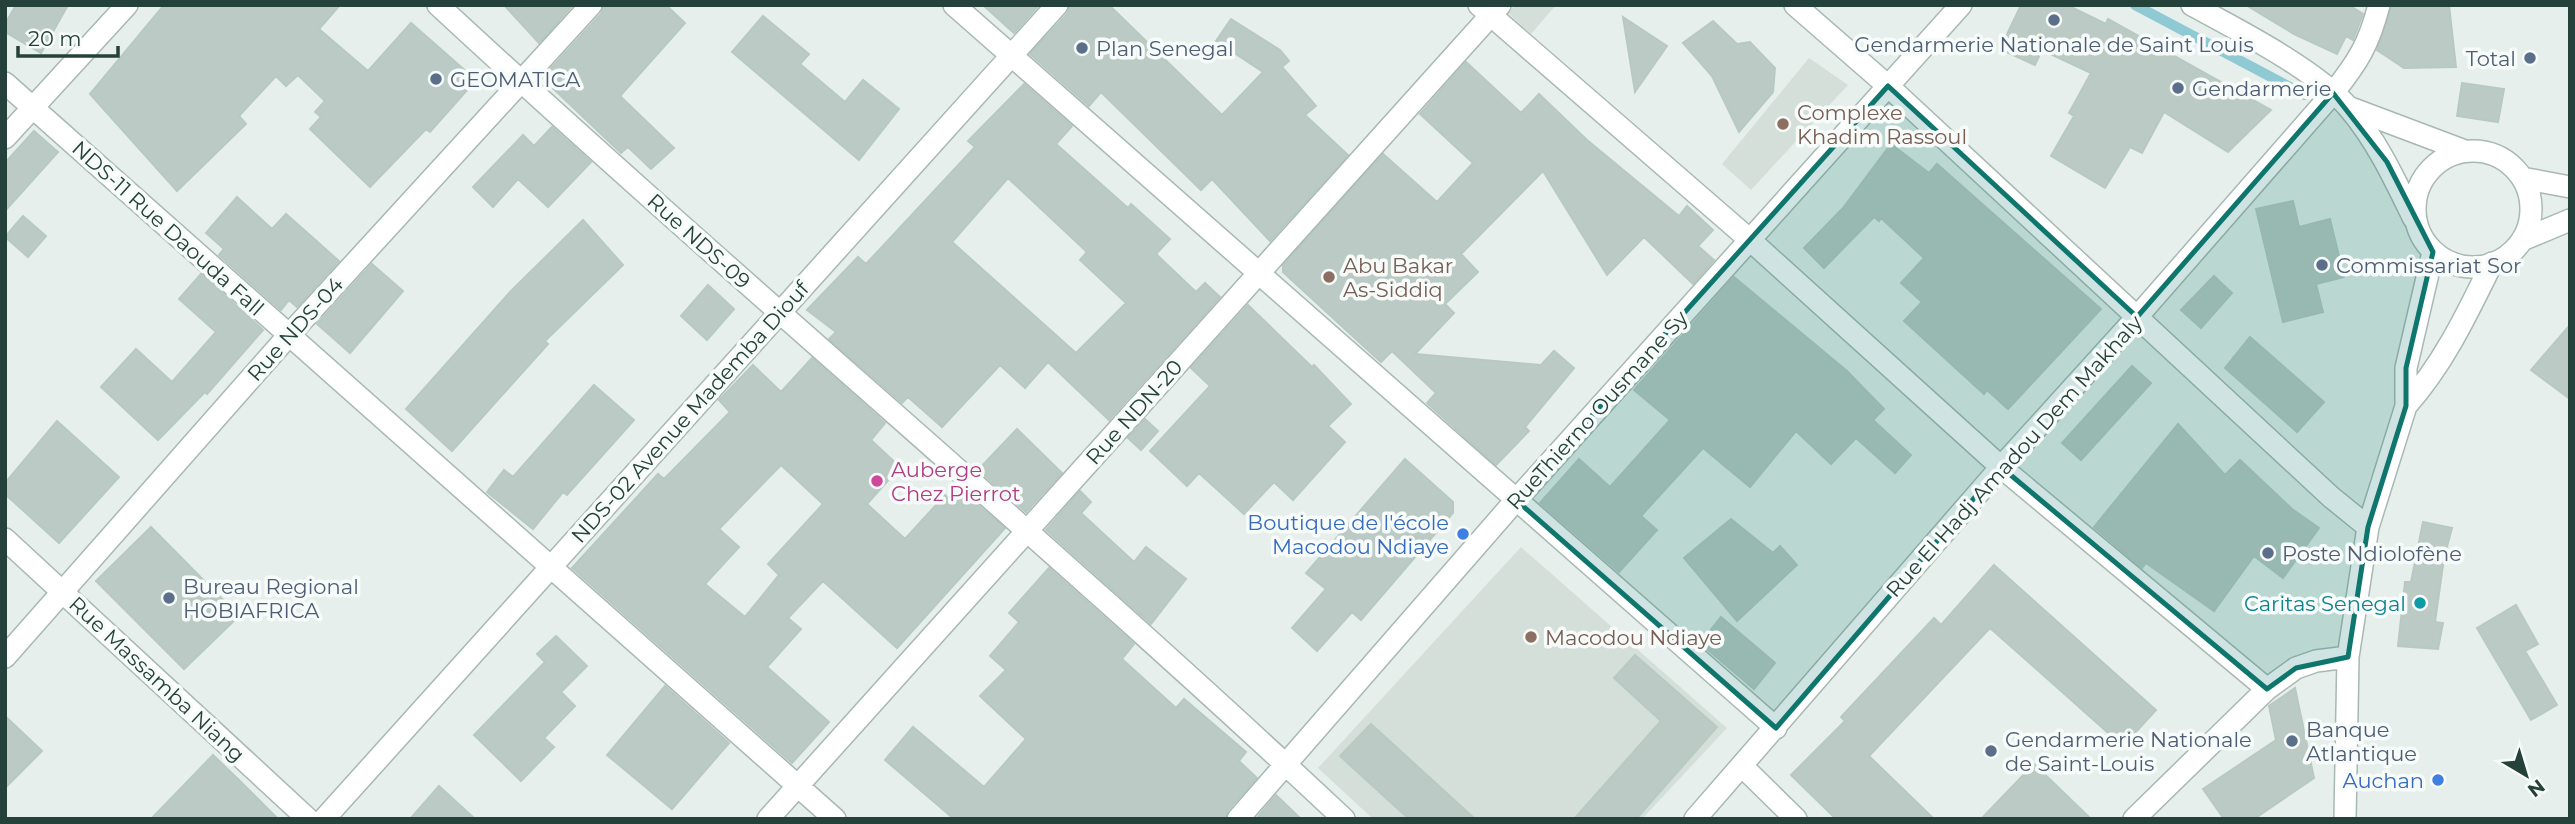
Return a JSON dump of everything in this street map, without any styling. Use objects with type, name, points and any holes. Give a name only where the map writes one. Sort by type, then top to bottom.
[{"type":"street","points":[[5,138],[127,5]]},
{"type":"street","name":"Rue NDS-09","points":[[438,5],[519,81],[779,313],[1026,529],[1344,819]]},
{"type":"street","name":"Rue NDS-04","points":[[5,657],[289,335],[591,5]]},
{"type":"street","points":[[954,5],[1776,728]]},
{"type":"street","name":"NDS-02 Avenue Mademba Diouf","points":[[324,819],[1057,5]]},
{"type":"street","points":[[1794,5],[1888,86],[2331,497],[2368,527]]},
{"type":"street","name":"RueThierno Ousmane Sy","points":[[1238,819],[1516,499],[1961,5]]},
{"type":"street","points":[[2192,5],[2259,42],[2340,100],[2465,151],[2498,156],[2522,178],[2530,203],[2528,228],[2522,240],[2509,254],[2492,263],[2461,266],[2433,251],[2416,224],[2387,162],[2340,100]]},
{"type":"street","name":"Rue El Hadj Amadou Dem Makhaly","points":[[1695,819],[1743,767],[2001,467],[2340,100],[2370,40],[2379,5]]},
{"type":"street","points":[[1490,9],[2001,467],[2267,689]]},
{"type":"street","name":"Rue NDN-20","points":[[768,819],[1026,529],[1260,273],[1490,9]]},
{"type":"street","name":"NDS-11 Rue Daouda Fall","points":[[5,83],[835,819]]},
{"type":"street","points":[[2416,224],[2414,204],[2419,185],[2438,163],[2465,151]]},
{"type":"street","points":[[2522,178],[2570,187]]},
{"type":"street","points":[[2522,240],[2570,220]]},
{"type":"street","points":[[2345,819],[2348,657],[2368,527],[2406,406],[2406,368],[2433,251]]},
{"type":"street","points":[[2406,406],[2428,381],[2461,328],[2492,263]]},
{"type":"street","name":"Rue Massamba Niang","points":[[5,539],[308,819]]},
{"type":"street","points":[[2134,819],[2267,689],[2296,668],[2316,661],[2348,657]]},
{"type":"street","points":[[1743,767],[1796,819]]},
{"type":"highlighted area","points":[[1888,86],[2137,317],[2333,93],[2387,162],[2433,252],[2406,368],[2406,406],[2368,527],[2348,657],[2296,668],[2267,689],[2001,467],[1776,728],[1516,500]]},
{"type":"shaded area","points":[[1515,5],[1556,5],[1531,34],[1508,13]]},
{"type":"shaded area","name":"Complexe Khadim Rassoul","points":[[1809,58],[1848,85],[1751,190],[1722,164]]},
{"type":"shaded area","name":"Macodou Ndiaye","points":[[1521,547],[1727,728],[1642,819],[1373,819],[1318,768]]},
{"type":"building","points":[[16,5],[68,5],[41,53],[5,32],[5,24]]},
{"type":"building","points":[[164,5],[340,5],[319,29],[368,71],[411,23],[476,80],[430,132],[426,129],[370,187],[310,129],[321,117],[315,112],[325,101],[298,75],[286,86],[276,76],[239,116],[246,124],[177,191],[90,94]]},
{"type":"building","points":[[504,5],[573,5],[539,43]]},
{"type":"building","points":[[604,5],[666,5],[685,23],[620,96],[674,148],[651,169],[628,147],[621,153],[542,78],[601,14]]},
{"type":"building","points":[[983,5],[1039,5],[1014,33]]},
{"type":"building","points":[[1070,5],[1109,5],[1222,115],[1263,72],[1216,41],[1231,19],[1280,50],[1289,61],[1282,67],[1316,106],[1305,115],[1348,155],[1270,241],[1212,179],[1201,190],[1101,92],[1089,106],[1030,54],[1067,14]]},
{"type":"building","points":[[2021,5],[2067,5],[2106,24],[2108,19],[2271,110],[2228,152],[2164,112],[2142,153],[2130,147],[2105,188],[2051,156],[2074,116],[2069,113],[2091,73],[2042,50],[2035,65],[2000,49]]},
{"type":"building","points":[[2246,5],[2349,5],[2363,14],[2353,40],[2346,36],[2337,54],[2294,34]]},
{"type":"building","points":[[2392,5],[2449,5],[2456,67],[2404,68],[2377,50]]},
{"type":"building","points":[[763,16],[809,54],[800,64],[845,102],[863,80],[899,109],[859,160],[732,52]]},
{"type":"building","points":[[1623,17],[1667,46],[1635,92]]},
{"type":"building","points":[[1713,21],[1737,44],[1750,42],[1775,68],[1773,92],[1739,132],[1712,76],[1683,43]]},
{"type":"building","points":[[1466,62],[1521,113],[1539,94],[1587,140],[1679,216],[1687,206],[1713,230],[1698,246],[1714,260],[1693,284],[1644,237],[1607,275],[1543,171],[1461,254],[1478,272],[1445,304],[1454,313],[1415,354],[1541,365],[1554,351],[1574,368],[1525,427],[1529,431],[1496,465],[1427,403],[1436,393],[1392,351],[1381,362],[1283,272],[1283,265],[1383,154],[1437,202],[1473,163],[1420,114]]},
{"type":"building","points":[[2462,83],[2504,89],[2498,122],[2457,116]]},
{"type":"building","points":[[1024,84],[1072,126],[1056,144],[1128,208],[1131,204],[1170,239],[1156,254],[1196,292],[1205,283],[1220,297],[1109,420],[1048,362],[1025,388],[1000,365],[942,427],[908,397],[902,403],[829,339],[836,332],[807,310],[858,257],[866,264],[975,147],[968,141]],"holes":[[[1008,178],[1087,252],[1080,260],[1126,303],[1076,353],[952,242]]]},
{"type":"building","points":[[552,127],[591,162],[548,207],[518,179],[493,207],[473,187],[523,135],[534,146]]},
{"type":"building","points":[[34,131],[58,152],[5,211],[5,163]]},
{"type":"building","points":[[1891,144],[1929,173],[1937,164],[2101,309],[2008,409],[1987,390],[1984,394],[1904,321],[1922,302],[1901,283],[1924,258],[1881,218],[1879,221],[1874,217],[1824,268],[1804,248],[1843,208]]},
{"type":"building","points":[[237,197],[272,229],[286,214],[339,261],[297,307],[289,300],[281,310],[219,255],[224,249],[206,233]]},
{"type":"building","points":[[2293,201],[2299,227],[2330,219],[2344,277],[2316,284],[2323,312],[2283,322],[2256,209]]},
{"type":"building","points":[[23,216],[46,236],[28,257],[5,237]]},
{"type":"building","points":[[583,220],[623,265],[545,341],[548,344],[452,451],[406,409],[511,291]]},
{"type":"building","points":[[372,264],[403,291],[350,353],[317,324]]},
{"type":"building","points":[[201,274],[263,330],[207,394],[205,392],[158,440],[101,387],[136,349],[172,382],[216,332],[179,299]]},
{"type":"building","points":[[2214,276],[2232,293],[2201,328],[2181,310]]},
{"type":"building","points":[[1734,277],[1847,371],[1884,409],[1873,420],[1911,455],[1895,473],[1856,438],[1831,464],[1796,431],[1750,487],[1703,448],[1641,516],[1657,530],[1619,572],[1540,503],[1579,459],[1610,487],[1670,420],[1634,390]]},
{"type":"building","points":[[708,285],[734,309],[707,340],[681,316]]},
{"type":"building","points":[[1248,305],[1312,367],[1314,365],[1351,404],[1328,426],[1345,442],[1293,500],[1274,482],[1244,514],[1199,473],[1187,486],[1150,451],[1210,386],[1191,368]]},
{"type":"building","points":[[2570,325],[2570,399],[2531,370]]},
{"type":"building","points":[[2250,337],[2324,402],[2297,432],[2225,368]]},
{"type":"building","points":[[812,358],[885,423],[871,440],[900,467],[867,504],[905,539],[945,495],[949,499],[959,489],[1005,528],[897,648],[823,581],[788,618],[801,629],[767,667],[829,722],[792,763],[572,568],[658,474],[664,479],[730,412],[719,400],[753,365],[781,392]],"holes":[[[781,465],[823,504],[768,564],[779,575],[745,617],[705,584],[739,547],[719,529]]]},
{"type":"building","points":[[2132,366],[2151,383],[2081,460],[2062,443]]},
{"type":"building","points":[[594,385],[634,420],[567,495],[563,492],[533,529],[487,492],[504,470],[513,477]]},
{"type":"building","points":[[1145,419],[1158,431],[1141,450],[1128,438]]},
{"type":"building","points":[[57,421],[119,477],[59,543],[5,494],[5,483]]},
{"type":"building","points":[[2178,424],[2225,475],[2240,460],[2292,509],[2319,528],[2283,578],[2254,556],[2214,611],[2146,563],[2142,568],[2094,527]]},
{"type":"building","points":[[1017,429],[1062,473],[1026,512],[978,470]]},
{"type":"building","points":[[1405,459],[1453,502],[1453,513],[1361,620],[1352,612],[1317,651],[1292,628],[1326,589],[1306,573]]},
{"type":"building","points":[[1080,491],[1091,502],[1081,513],[1134,562],[1146,547],[1186,579],[1151,624],[1046,530]]},
{"type":"building","points":[[1731,519],[1773,553],[1780,546],[1797,565],[1737,621],[1684,558]]},
{"type":"building","points":[[2423,522],[2452,528],[2444,558],[2435,622],[2443,623],[2438,649],[2398,646],[2405,582],[2411,582]]},
{"type":"building","points":[[151,527],[239,616],[184,669],[96,581]]},
{"type":"building","points":[[1994,565],[2156,710],[2123,746],[1990,628],[1869,756],[1934,819],[1836,819],[1791,775],[1845,721],[1841,717],[1934,618],[1941,625]]},
{"type":"building","points":[[1049,568],[1134,644],[1122,659],[1176,708],[1184,699],[1246,752],[1239,761],[1257,778],[1228,810],[1225,819],[954,819],[885,760],[913,727],[984,787],[1026,739],[980,696],[1006,670],[990,656],[1019,622],[1009,613]]},
{"type":"building","points":[[2516,605],[2538,644],[2525,651],[2557,705],[2531,720],[2477,628]]},
{"type":"building","points":[[1721,617],[1775,663],[1754,689],[1700,643]]},
{"type":"building","points":[[556,636],[587,666],[561,692],[575,706],[544,738],[554,747],[521,781],[474,735],[545,662],[537,654]]},
{"type":"building","points":[[1635,655],[1717,727],[1636,819],[1574,819],[1661,721],[1614,678]]},
{"type":"building","points":[[665,686],[729,743],[672,809],[607,755]]},
{"type":"building","points":[[2295,688],[2314,778],[2254,819],[2224,819],[2203,789],[2276,740],[2269,706]]},
{"type":"building","points":[[5,716],[42,751],[5,788]]},
{"type":"building","points":[[1371,724],[1475,819],[1409,819],[1340,756]]},
{"type":"building","points":[[213,755],[241,782],[278,819],[151,819]]},
{"type":"building","points":[[2034,764],[2091,819],[1981,819]]},
{"type":"building","points":[[439,786],[475,819],[410,819]]},
{"type":"building","points":[[1276,795],[1301,819],[1256,819]]},
{"type":"waterway","points":[[2135,5],[2305,95]]},
{"type":"place","name":"Gendarmerie Nationale de Saint Louis","points":[[2054,20]]},
{"type":"place","name":"Plan Senegal","points":[[1082,48]]},
{"type":"place","name":"Total","points":[[2530,58]]},
{"type":"place","name":"GEOMATICA","points":[[436,79]]},
{"type":"place","name":"Gendarmerie","points":[[2178,88]]},
{"type":"place","name":"Complexe Khadim Rassoul","points":[[1783,124]]},
{"type":"place","name":"Commissariat Sor","points":[[2322,265]]},
{"type":"place","name":"Abu Bakar As-Siddiq","points":[[1329,277]]},
{"type":"place","name":"Auberge Chez Pierrot","points":[[877,481]]},
{"type":"place","name":"Boutique de l'école Macodou Ndiaye","points":[[1463,534]]},
{"type":"place","name":"Poste Ndiolofène","points":[[2268,553]]},
{"type":"place","name":"Bureau Regional HOBIAFRICA","points":[[169,598]]},
{"type":"place","name":"Caritas Senegal","points":[[2420,603]]},
{"type":"place","name":"Macodou Ndiaye","points":[[1531,637]]},
{"type":"place","name":"Banque Atlantique","points":[[2292,741]]},
{"type":"place","name":"Gendarmerie Nationale de Saint-Louis","points":[[1991,751]]},
{"type":"place","name":"Auchan","points":[[2438,780]]}]
